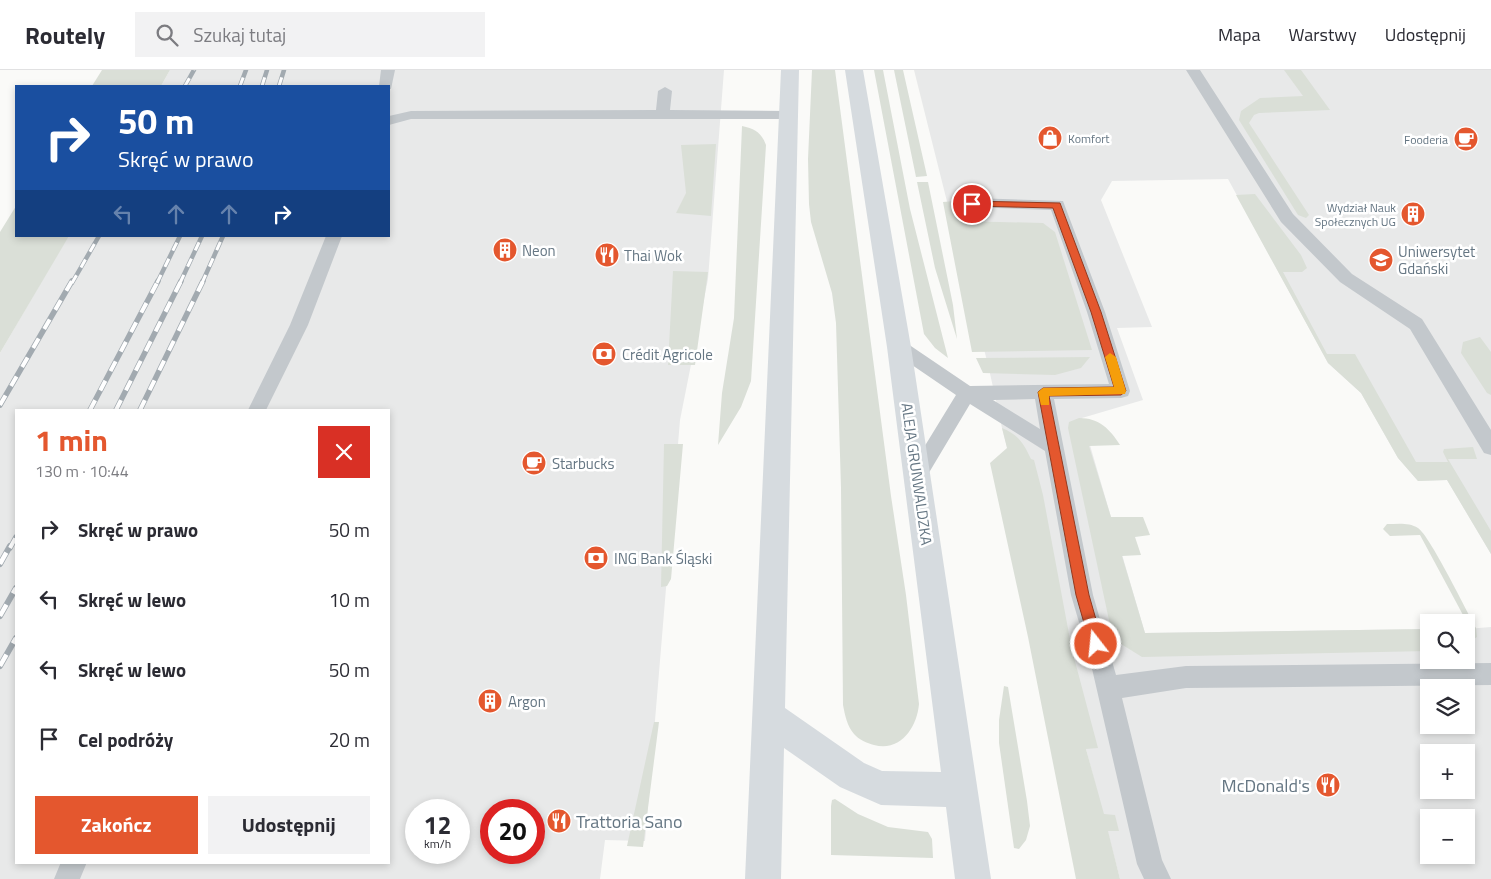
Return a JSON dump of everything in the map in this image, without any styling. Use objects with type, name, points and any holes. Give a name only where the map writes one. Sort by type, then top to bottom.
[{"type":"main road","points":[[763,879],[790,70]]},
{"type":"main road","name":"ALEJA GRUNWALDZKA","points":[[854,70],[899,347],[973,879]]},
{"type":"main road","points":[[769,717],[852,775],[881,788],[960,790]]},
{"type":"lane","points":[[386,85],[388,70]]},
{"type":"lane","points":[[1193,70],[1287,218],[1346,278],[1416,324],[1491,447]]},
{"type":"lane","points":[[663,114],[665,91]]},
{"type":"lane","points":[[390,121],[411,115],[789,115]]},
{"type":"lane","points":[[967,393],[1121,391],[1096,312],[1057,205],[972,204]]},
{"type":"lane","points":[[258,409],[300,325],[334,237]]},
{"type":"lane","points":[[899,347],[967,393],[1054,447]]},
{"type":"lane","points":[[1043,392],[1082,595],[1108,688],[1150,864],[1158,879]]},
{"type":"lane","points":[[917,475],[967,393]]},
{"type":"lane","points":[[1108,688],[1186,677],[1491,674]]},
{"type":"lane","points":[[67,879],[73,864]]},
{"type":"shaded area","points":[[102,70],[170,70],[162,85],[93,85]]},
{"type":"shaded area","points":[[170,70],[724,70],[708,279],[680,420],[645,841],[605,840],[600,879],[0,879],[0,353],[68,237],[390,237],[390,85],[162,85]]},
{"type":"shaded area","points":[[812,70],[835,70],[919,704],[915,721],[906,736],[892,745],[884,746],[874,745],[856,736],[848,724],[843,705],[841,488],[836,323],[832,293],[811,222],[809,204],[808,159]]},
{"type":"shaded area","points":[[874,70],[883,70],[910,209],[948,358],[935,348],[924,334]]},
{"type":"shaded area","points":[[894,70],[903,70],[927,176],[916,177]]},
{"type":"shaded area","points":[[914,70],[1491,70],[1491,554],[1447,480],[1418,481],[1398,458],[1361,393],[1328,363],[1228,179],[1112,181],[1101,200],[1152,327],[1117,328],[1143,400],[1082,418],[1145,633],[1420,629],[1420,669],[1475,669],[1475,628],[1491,627],[1491,879],[1120,879],[1002,428]]},
{"type":"shaded area","points":[[1284,70],[1301,70],[1330,110],[1259,113],[1254,115],[1249,123],[1309,215],[1306,218],[1298,215],[1239,120],[1241,111],[1260,98],[1303,96]]},
{"type":"shaded area","points":[[742,126],[757,132],[766,145],[751,381],[741,407],[718,445],[722,393],[734,318]]},
{"type":"shaded area","points":[[716,144],[711,216],[676,213],[686,193],[681,145]]},
{"type":"shaded area","points":[[917,182],[928,182],[953,305],[957,339],[935,268]]},
{"type":"shaded area","points":[[1255,194],[1301,255],[1307,268],[1302,272],[1283,272],[1327,354],[1355,354],[1416,462],[1448,462],[1443,452],[1444,449],[1473,447],[1477,459],[1448,459],[1491,531],[1491,554],[1447,480],[1418,481],[1398,458],[1361,393],[1328,363],[1236,195]]},
{"type":"shaded area","points":[[954,201],[960,221],[1043,223],[1055,232],[1092,350],[972,352],[943,202]]},
{"type":"shaded area","points":[[15,208],[15,237],[68,237],[0,353],[0,232]]},
{"type":"shaded area","points":[[673,271],[708,272],[695,365],[668,365]]},
{"type":"shaded area","points":[[1480,337],[1491,352],[1491,395],[1487,393],[1461,353],[1463,342]]},
{"type":"shaded area","points":[[1090,357],[1081,368],[1055,375],[983,373],[976,358]]},
{"type":"shaded area","points":[[1079,418],[1098,422],[1108,429],[1120,445],[1089,446],[1111,517],[1143,517],[1150,535],[1135,537],[1141,555],[1122,556],[1145,633],[1420,629],[1420,651],[1142,657],[1113,639],[1068,428],[1069,422]]},
{"type":"shaded area","points":[[1002,428],[1017,437],[1031,459],[1034,460],[1043,495],[1072,650],[1098,748],[1086,749],[1104,814],[1115,815],[1119,831],[1108,831],[1120,879],[1076,879],[1028,637],[990,463],[1007,448]]},
{"type":"shaded area","points":[[664,444],[683,444],[671,579],[667,586],[661,587]]},
{"type":"shaded area","points":[[1387,524],[1411,525],[1418,528],[1431,544],[1469,614],[1462,614],[1420,535],[1390,536],[1383,529]]},
{"type":"shaded area","points":[[1475,626],[1476,628],[1477,637],[1475,638]]},
{"type":"shaded area","points":[[1004,686],[1008,687],[1030,826],[1026,840],[1019,849],[1014,848],[999,743],[999,720]]},
{"type":"shaded area","points":[[654,722],[659,722],[643,847],[627,846]]},
{"type":"shaded area","points":[[835,799],[858,814],[888,827],[928,832],[932,839],[933,858],[831,855],[831,806],[832,800]]},
{"type":"railway","points":[[186,85],[194,70]]},
{"type":"railway","points":[[240,85],[246,70]]},
{"type":"railway","points":[[262,85],[267,70]]},
{"type":"railway","points":[[279,85],[284,70]]},
{"type":"railway","points":[[72,283],[98,237]]},
{"type":"railway","points":[[158,282],[180,237]]},
{"type":"railway","points":[[180,283],[202,237]]},
{"type":"railway","points":[[202,283],[223,237]]},
{"type":"railway","points":[[0,405],[72,281]]},
{"type":"railway","points":[[140,409],[203,281]]},
{"type":"railway","points":[[91,409],[158,282]]},
{"type":"railway","points":[[117,409],[180,283]]},
{"type":"railway","points":[[10,548],[15,539]]},
{"type":"railway","points":[[0,564],[10,546]]},
{"type":"railway","points":[[0,616],[15,590]]},
{"type":"railway","points":[[0,666],[15,640]]},
{"type":"slow traffic","points":[[1045,402],[1043,392],[1121,391],[1110,357]]},
{"type":"place","name":"Komfort","points":[[1050,138]]},
{"type":"place","name":"Fooderia","points":[[1466,139]]},
{"type":"place","name":"Wydział Nauk Społecznych UG","points":[[1413,214]]},
{"type":"place","name":"Neon","points":[[505,250]]},
{"type":"place","name":"Thai Wok","points":[[607,255]]},
{"type":"place","name":"Uniwersytet Gdański","points":[[1381,260]]},
{"type":"place","name":"Crédit Agricole","points":[[604,354]]},
{"type":"place","name":"Starbucks","points":[[534,463]]},
{"type":"place","name":"ING Bank Śląski","points":[[596,558]]},
{"type":"place","name":"Argon","points":[[490,701]]},
{"type":"place","name":"McDonald's","points":[[1328,785]]},
{"type":"place","name":"Trattoria Sano","points":[[559,821]]},
{"type":"route","points":[[972,204],[1057,205],[1096,312],[1121,391],[1043,392],[1082,595],[1096,644]]}]
